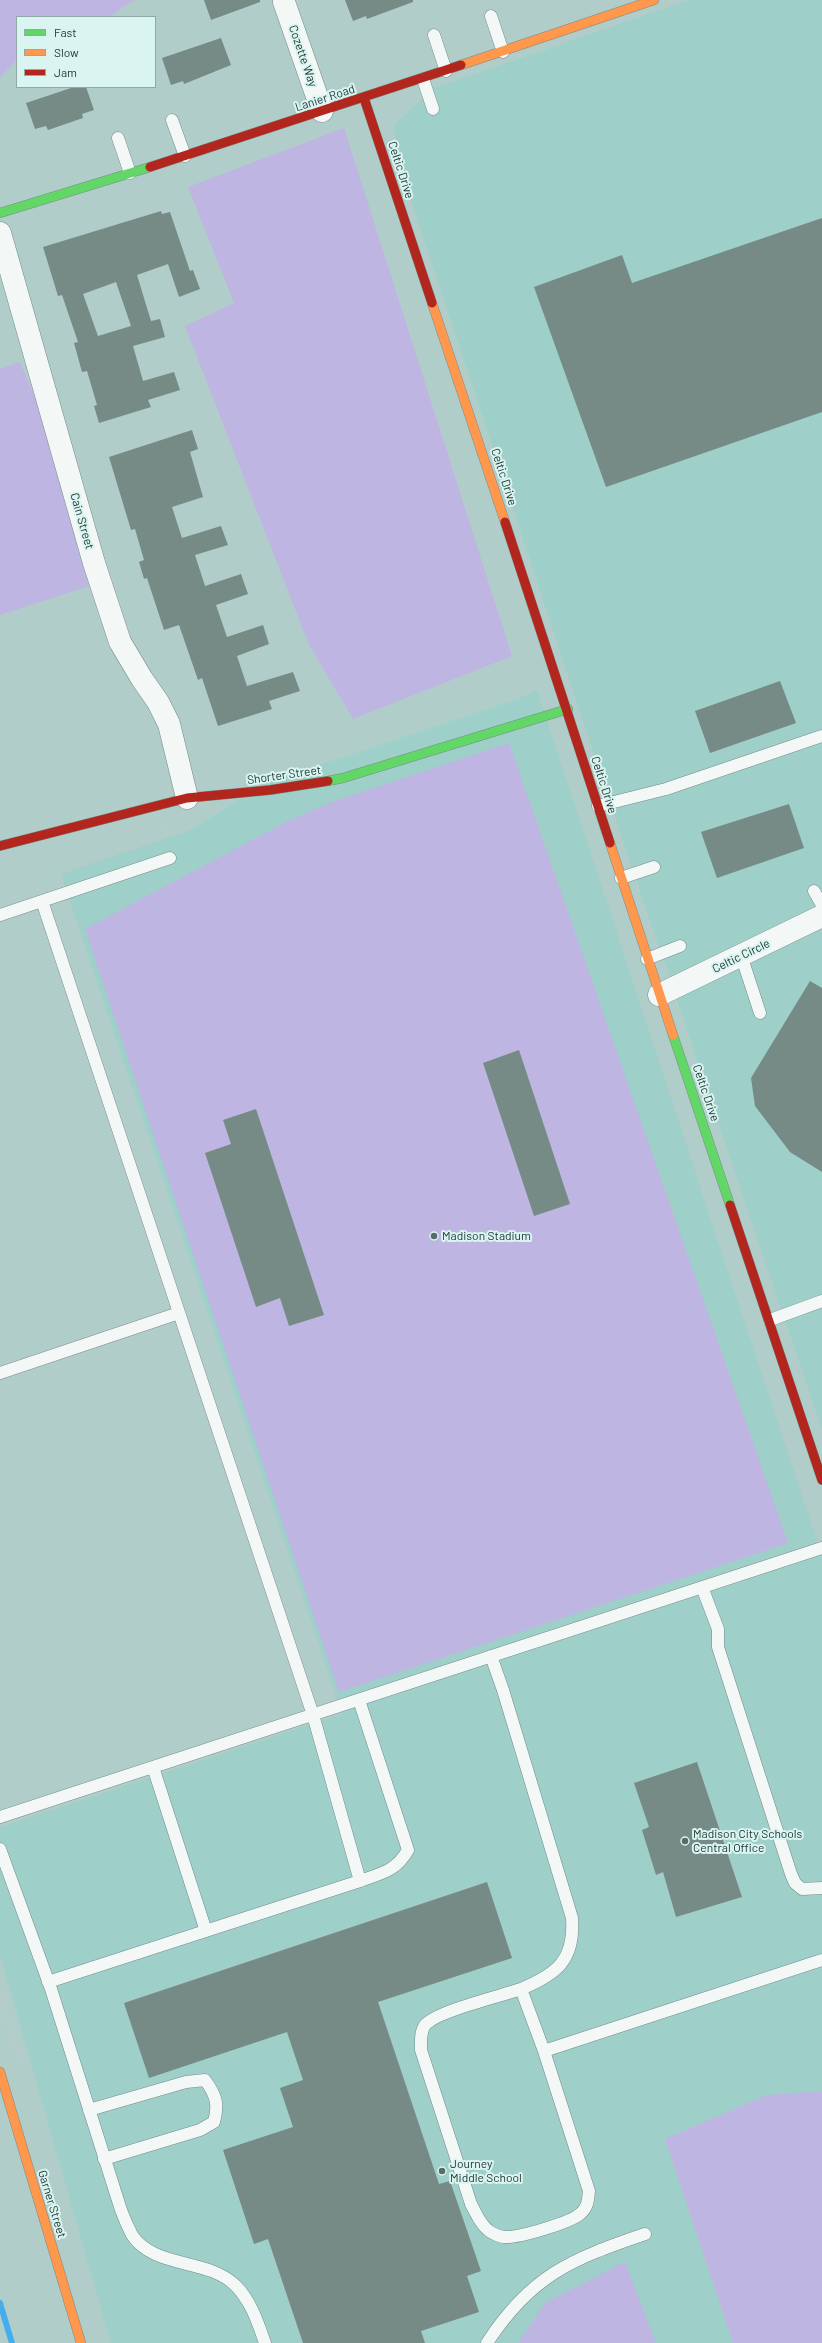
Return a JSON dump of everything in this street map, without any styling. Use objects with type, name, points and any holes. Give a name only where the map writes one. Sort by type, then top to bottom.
[{"type":"street","name":"Lanier Road","points":[[0,213],[185,156],[423,79],[654,0]]},
{"type":"street","name":"Cozette Way","points":[[284,2],[322,111]]},
{"type":"street","name":"Celtic Drive","points":[[364,98],[568,709],[647,959],[820,1466],[822,1480]]},
{"type":"street","name":"Cain Street","points":[[0,233],[90,548],[120,642],[142,680],[158,702],[169,724],[187,798]]},
{"type":"street","name":"Shorter Street","points":[[0,846],[187,798],[270,790],[343,778],[568,709]]},
{"type":"street","name":"Celtic Circle","points":[[659,995],[820,917]]},
{"type":"street","name":"Garner Street","points":[[0,2072],[81,2343]]},
{"type":"lane","points":[[491,16],[503,52]]},
{"type":"lane","points":[[434,35],[446,71]]},
{"type":"lane","points":[[423,79],[433,109]]},
{"type":"lane","points":[[172,120],[185,156]]},
{"type":"lane","points":[[118,138],[130,173]]},
{"type":"lane","points":[[598,806],[666,789],[822,736]]},
{"type":"lane","points":[[0,915],[170,858]]},
{"type":"lane","points":[[621,878],[654,867]]},
{"type":"lane","points":[[814,891],[820,917]]},
{"type":"lane","points":[[42,901],[313,1715],[360,1881]]},
{"type":"lane","points":[[647,959],[680,946]]},
{"type":"lane","points":[[741,955],[760,1013]]},
{"type":"lane","points":[[770,1320],[822,1301]]},
{"type":"lane","points":[[0,1373],[179,1313]]},
{"type":"lane","points":[[0,1817],[822,1548]]},
{"type":"lane","points":[[702,1587],[718,1629],[718,1647],[791,1874],[795,1883],[802,1889],[822,1888]]},
{"type":"lane","points":[[491,1656],[503,1690],[572,1918],[573,1938],[567,1955],[557,1969],[545,1979],[521,1989],[438,2016],[425,2026],[421,2037],[421,2050],[471,2204],[479,2219],[488,2231],[504,2238],[519,2236],[563,2222],[581,2214],[588,2205],[589,2191],[544,2051],[521,1989]]},
{"type":"lane","points":[[48,1982],[360,1881],[388,1871],[401,1863],[408,1850],[359,1700]]},
{"type":"lane","points":[[153,1767],[206,1931]]},
{"type":"lane","points":[[0,1849],[48,1982],[120,2210],[133,2236],[152,2253],[221,2275],[236,2286],[254,2312],[265,2343]]},
{"type":"lane","points":[[544,2051],[822,1960]]},
{"type":"lane","points":[[89,2110],[186,2082],[205,2080],[214,2092],[218,2108],[214,2122],[200,2130],[104,2158]]},
{"type":"lane","points":[[487,2343],[501,2321],[527,2293],[561,2267],[597,2250],[645,2234]]},
{"type":"shaded area","points":[[0,0],[134,0],[110,16],[16,16],[16,61],[0,77]]},
{"type":"shaded area","points":[[689,0],[822,0],[822,1430],[610,802],[399,164],[394,125],[434,88]]},
{"type":"shaded area","points":[[344,128],[512,656],[353,719],[309,645],[185,326],[234,303],[188,187]]},
{"type":"shaded area","points":[[20,362],[53,440],[78,550],[89,586],[0,615],[0,369]]},
{"type":"shaded area","points":[[537,690],[822,1557],[822,2343],[111,2343],[0,1954],[0,1827],[342,1714],[61,874],[191,830],[262,784],[520,698]]},
{"type":"shaded area","name":"Madison Stadium","points":[[509,743],[788,1543],[339,1692],[85,929],[286,822],[332,802]]},
{"type":"shaded area","points":[[822,2091],[822,2343],[733,2343],[665,2139],[767,2095]]},
{"type":"shaded area","points":[[625,2262],[656,2343],[518,2343],[545,2303]]},
{"type":"building","points":[[204,0],[260,0],[260,2],[211,20]]},
{"type":"building","points":[[345,0],[413,0],[413,2],[367,19],[366,16],[353,21]]},
{"type":"building","points":[[221,38],[231,65],[184,84],[183,81],[171,85],[162,58]]},
{"type":"building","points":[[71,88],[86,88],[94,110],[82,114],[83,118],[48,130],[46,126],[35,129],[26,103]]},
{"type":"building","points":[[161,211],[162,214],[170,212],[190,271],[193,270],[200,289],[179,297],[168,264],[137,275],[151,321],[160,319],[165,337],[133,346],[143,381],[174,372],[180,390],[148,400],[151,407],[99,423],[94,406],[97,405],[87,371],[82,372],[74,343],[78,342],[62,295],[58,296],[43,247]],"holes":[[[116,282],[131,326],[98,336],[83,294]]]},
{"type":"building","points":[[822,218],[822,412],[606,487],[534,287],[622,255],[632,283]]},
{"type":"building","points":[[192,430],[198,449],[190,452],[203,497],[172,507],[182,538],[221,526],[228,545],[195,555],[205,586],[241,574],[248,594],[216,605],[227,637],[263,625],[269,644],[237,656],[247,686],[293,672],[300,691],[269,701],[272,709],[218,726],[202,678],[198,680],[179,625],[164,630],[147,578],[144,579],[139,562],[144,560],[135,529],[131,530],[109,457]]},
{"type":"building","points":[[780,681],[796,723],[710,753],[695,711]]},
{"type":"building","points":[[789,804],[804,848],[717,878],[701,832]]},
{"type":"building","points":[[810,981],[822,988],[822,1172],[790,1152],[755,1106],[751,1078]]},
{"type":"building","points":[[519,1050],[570,1204],[534,1216],[483,1063]]},
{"type":"building","points":[[256,1109],[324,1315],[289,1326],[280,1298],[256,1307],[205,1153],[231,1144],[223,1120]]},
{"type":"building","name":"Madison City Schools Central Office","points":[[697,1762],[742,1897],[676,1917],[663,1872],[656,1875],[642,1830],[649,1827],[634,1783]]},
{"type":"building","name":"Journey Middle School","points":[[487,1882],[512,1958],[378,2002],[439,2184],[450,2181],[481,2271],[467,2276],[479,2312],[421,2331],[425,2343],[303,2343],[268,2239],[254,2244],[223,2150],[293,2127],[280,2088],[303,2080],[287,2032],[149,2078],[124,2003]]},
{"type":"waterway","points":[[0,2303],[12,2343]]},
{"type":"traffic: fast","points":[[0,213],[150,167]]},
{"type":"traffic: fast","points":[[328,781],[343,778],[568,709]]},
{"type":"traffic: fast","points":[[673,1035],[730,1205]]},
{"type":"traffic: slow","points":[[461,65],[654,0]]},
{"type":"traffic: slow","points":[[432,303],[505,522]]},
{"type":"traffic: slow","points":[[610,843],[673,1035]]},
{"type":"traffic: slow","points":[[0,2072],[81,2343]]},
{"type":"traffic: jam","points":[[150,167],[461,65]]},
{"type":"traffic: jam","points":[[364,98],[432,303]]},
{"type":"traffic: jam","points":[[505,522],[610,843]]},
{"type":"traffic: jam","points":[[0,846],[187,798],[270,790],[328,781]]},
{"type":"traffic: jam","points":[[730,1205],[822,1480]]},
{"type":"place","name":"Madison Stadium","points":[[434,1236]]},
{"type":"place","name":"Madison City Schools Central Office","points":[[685,1841]]},
{"type":"place","name":"Journey Middle School","points":[[442,2171]]}]
